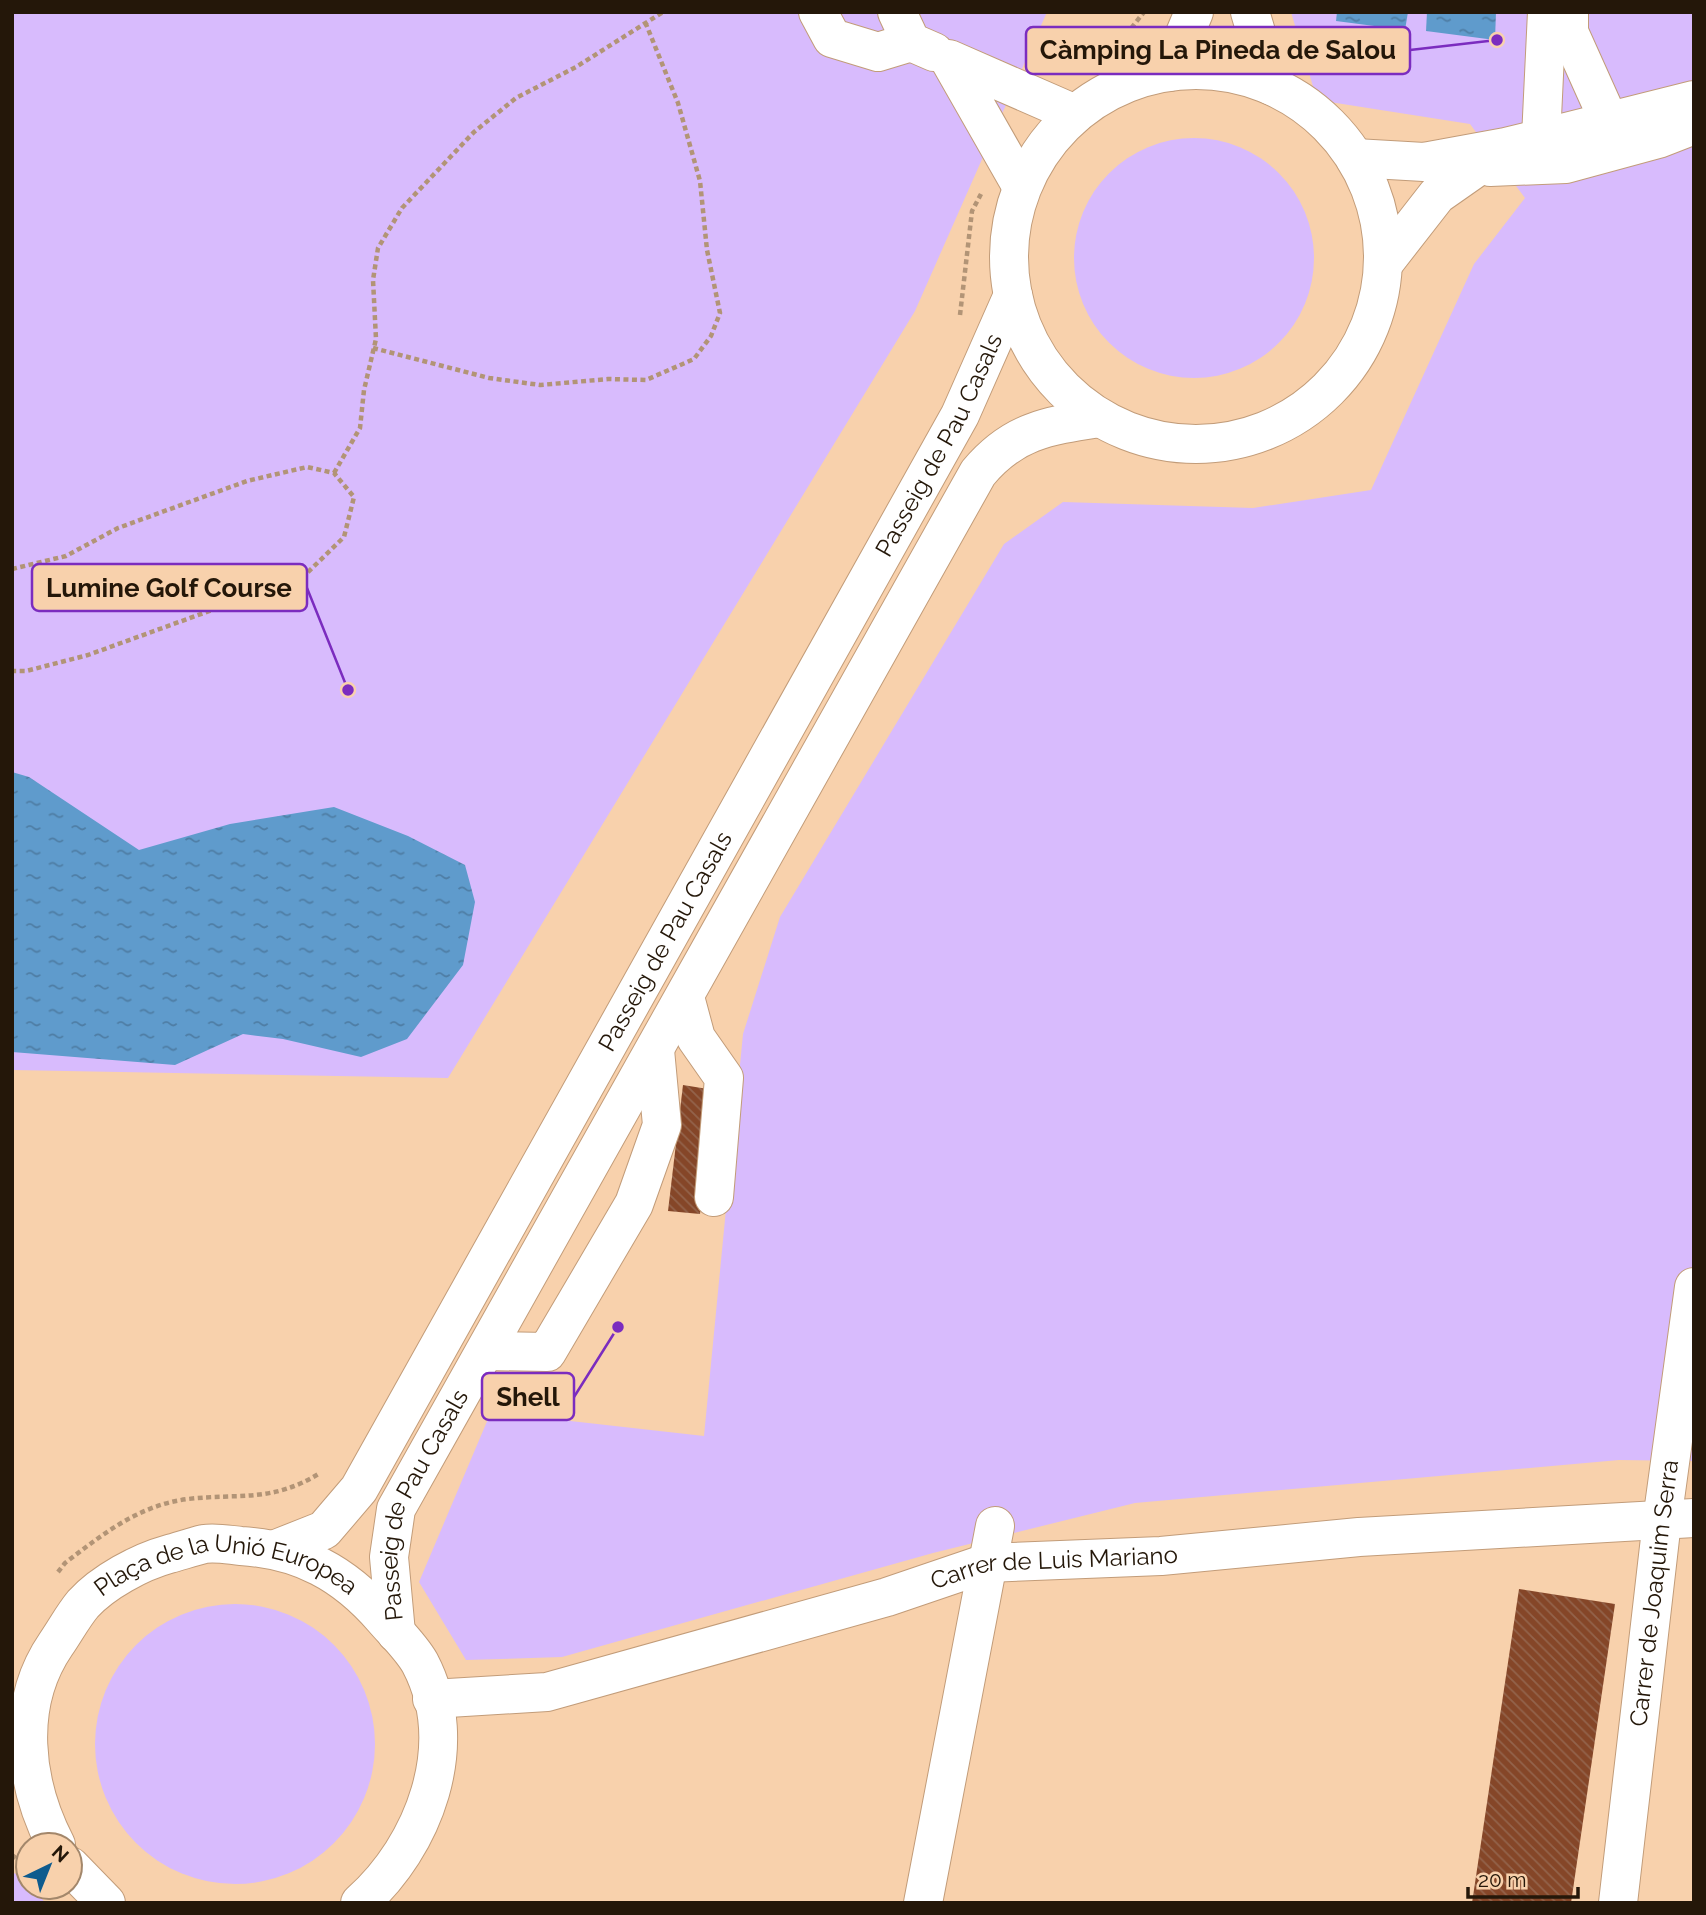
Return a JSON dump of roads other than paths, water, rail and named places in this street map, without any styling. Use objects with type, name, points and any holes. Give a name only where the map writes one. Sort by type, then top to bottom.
[{"type":"street","points":[[818,12],[832,38],[878,52],[904,27],[948,58],[1075,114]]},
{"type":"street","points":[[1168,72],[1194,12]]},
{"type":"street","points":[[1250,12],[1272,86]]},
{"type":"street","points":[[1384,263],[1437,195],[1508,150],[1546,12]]},
{"type":"street","points":[[1569,12],[1569,32],[1609,121]]},
{"type":"street","points":[[948,58],[1022,187]]},
{"type":"street","points":[[1221,71],[1272,86],[1319,116],[1355,158],[1377,208],[1384,263],[1378,301],[1366,338],[1337,382],[1298,416],[1251,437],[1199,445],[1147,439],[1099,418],[1059,385],[1030,343],[1013,295],[1009,241],[1022,187],[1044,147],[1075,114],[1119,86],[1168,72],[1221,71]]},
{"type":"street","points":[[1355,158],[1424,162],[1508,150],[1694,100]]},
{"type":"street","points":[[1508,150],[1566,164],[1658,139],[1694,125]]},
{"type":"street","name":"Passeig de Pau Casals","points":[[276,1549],[324,1530],[359,1489],[960,415],[1013,295]]},
{"type":"street","name":"Passeig de Pau Casals","points":[[396,1633],[389,1556],[396,1509],[978,473],[1002,447],[1017,438],[1062,424],[1099,418]]},
{"type":"street","points":[[685,997],[696,1038],[724,1079],[714,1197]]},
{"type":"street","points":[[485,1351],[547,1352],[634,1204],[662,1125],[655,1050]]},
{"type":"street","name":"Carrer de Joaquim Serra","points":[[1618,1903],[1678,1520],[1694,1287]]},
{"type":"street","name":"Carrer de Luis Mariano","points":[[432,1699],[547,1692],[887,1597],[988,1563],[1161,1556],[1359,1537],[1678,1520]]},
{"type":"street","points":[[923,1903],[995,1526]]},
{"type":"street","name":"Plaça de la Unió Europea","points":[[36,1823],[29,1771],[20,1735],[45,1660],[84,1603],[140,1562],[207,1544],[276,1549],[323,1567],[353,1588],[396,1633],[419,1663],[432,1699],[436,1770],[429,1800],[417,1831],[400,1859],[380,1885],[360,1903]]},
{"type":"water","points":[[1337,12],[1408,12],[1405,30],[1336,21]]},
{"type":"water","points":[[1427,12],[1496,12],[1495,40],[1426,31]]},
{"type":"water","points":[[12,772],[29,777],[139,850],[230,824],[334,807],[408,836],[465,865],[475,902],[463,965],[407,1039],[361,1057],[283,1039],[243,1034],[175,1065],[12,1052]]},
{"type":"place","name":"Càmping La Pineda de Salou","points":[[1497,40]]},
{"type":"place","name":"Lumine Golf Course","points":[[348,690]]},
{"type":"place","name":"Shell","points":[[618,1327]]}]
